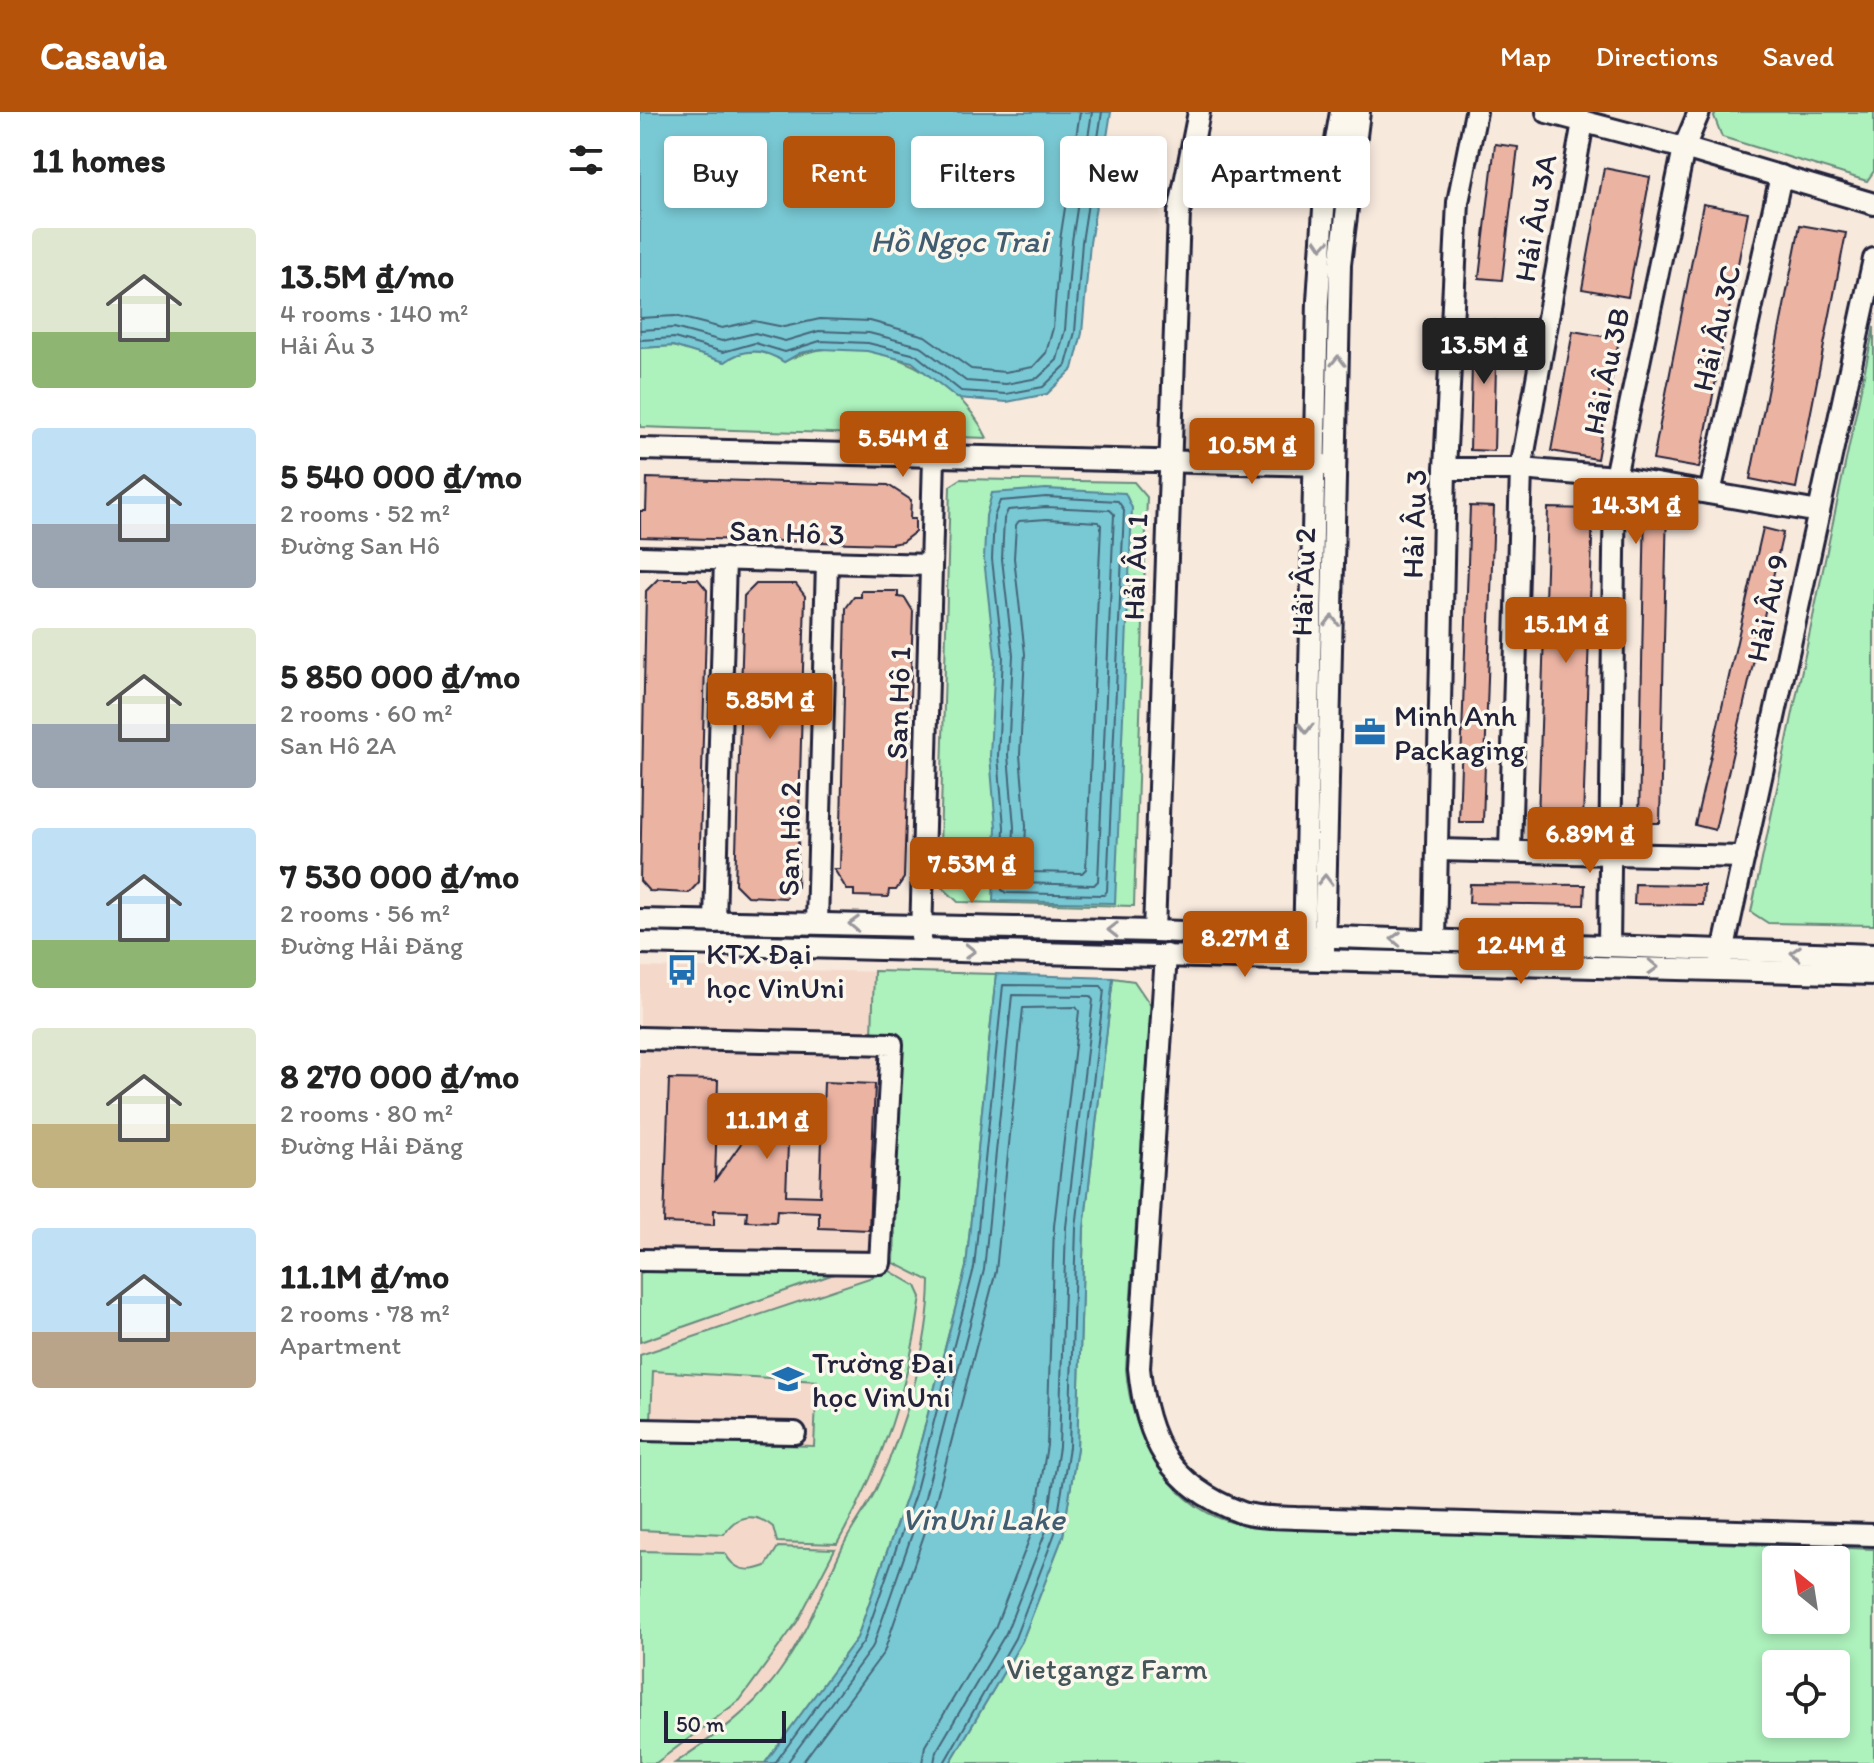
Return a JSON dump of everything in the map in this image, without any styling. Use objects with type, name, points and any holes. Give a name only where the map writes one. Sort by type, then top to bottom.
[{"type":"street","name":"Hải Âu 1","points":[[1154,931],[1179,213],[1199,112]]},
{"type":"street","name":"Hải Âu 2","points":[[1314,936],[1312,465],[1324,209],[1341,112]]},
{"type":"street","name":"Hải Âu 2","points":[[1314,936],[1336,465],[1340,264],[1359,112]]},
{"type":"street","name":"Hải Âu 3","points":[[1435,940],[1445,469],[1458,202],[1476,112]]},
{"type":"street","points":[[1547,112],[1684,148],[1874,204]]},
{"type":"street","name":"Hải Âu 3B","points":[[1609,946],[1615,477],[1684,148],[1699,112]]},
{"type":"street","name":"Hải Âu 3A","points":[[1510,851],[1521,469],[1583,122]]},
{"type":"street","name":"Hải Âu 3C","points":[[1710,493],[1781,176]]},
{"type":"street","name":"Hải Âu 9","points":[[1722,960],[1874,259]]},
{"type":"street","points":[[640,449],[1168,464],[1336,465]]},
{"type":"street","name":"San Hô 1","points":[[921,950],[934,457]]},
{"type":"street","points":[[1445,469],[1521,469],[1615,477],[1819,512]]},
{"type":"street","name":"San Hô 3","points":[[640,557],[931,565]]},
{"type":"street","points":[[715,922],[725,559]]},
{"type":"street","name":"San Hô 2","points":[[817,923],[827,563]]},
{"type":"street","points":[[1437,850],[1744,857]]},
{"type":"street","points":[[640,920],[1154,931],[1609,946],[1874,974]]},
{"type":"street","points":[[1314,936],[1314,958]]},
{"type":"street","points":[[640,943],[1314,958],[1722,960],[1874,955]]},
{"type":"street","points":[[1166,955],[1139,1368],[1143,1409],[1155,1445],[1177,1473],[1202,1493],[1242,1513],[1296,1518],[1874,1535]]},
{"type":"street","points":[[640,1038],[892,1044],[880,1263],[640,1260]]},
{"type":"street","points":[[640,1430],[795,1433]]},
{"type":"shaded area","name":"Trường Đại học VinUni","points":[[640,967],[996,974],[966,1267],[857,1638],[765,1763],[640,1763]]},
{"type":"green space","points":[[1716,112],[1874,112],[1874,171],[1867,181],[1722,137],[1714,116]]},
{"type":"green space","points":[[1874,327],[1874,925],[1768,923],[1751,912]]},
{"type":"green space","points":[[673,346],[725,362],[747,352],[762,352],[784,362],[812,351],[841,348],[871,351],[927,373],[952,391],[972,413],[987,438],[640,427],[640,348]]},
{"type":"green space","points":[[961,479],[1134,482],[1147,497],[1134,906],[958,902],[939,884],[950,486]]},
{"type":"green space","points":[[874,971],[996,974],[966,1267],[908,1491],[857,1638],[765,1763],[675,1763],[745,1711],[790,1656],[847,1538],[877,1487],[914,1387],[925,1333],[930,1281],[894,1263],[900,1047],[872,1036]]},
{"type":"green space","name":"Vietgangz Farm","points":[[1113,978],[1134,981],[1151,1006],[1126,1369],[1136,1420],[1146,1445],[1176,1488],[1195,1505],[1218,1518],[1244,1525],[1795,1546],[1762,1546],[1762,1634],[1850,1634],[1850,1548],[1874,1549],[1874,1763],[950,1763],[1022,1641],[1063,1536],[1077,1448],[1084,1228]]},
{"type":"green space","points":[[658,1268],[834,1274],[640,1342],[640,1273]]},
{"type":"green space","points":[[890,1271],[916,1286],[921,1297],[916,1331],[901,1394],[880,1455],[837,1544],[777,1542],[773,1527],[753,1517],[734,1522],[724,1534],[640,1530],[640,1441],[814,1446],[817,1381],[653,1371],[651,1422],[640,1422],[640,1355]]},
{"type":"green space","points":[[778,1547],[835,1549],[797,1622],[740,1700],[656,1763],[640,1763],[640,1551],[725,1553],[733,1564],[747,1570],[766,1566]]},
{"type":"water","name":"Hồ Ngọc Trai","points":[[640,112],[1111,112],[1107,136],[1060,136],[1060,208],[1096,208],[1082,333],[1073,369],[1047,394],[1007,402],[957,398],[912,362],[867,351],[821,349],[800,353],[784,362],[762,352],[747,352],[725,362],[673,346],[640,348]]},
{"type":"water","points":[[1046,489],[1125,493],[1132,508],[1115,903],[993,901],[996,827],[990,756],[995,657],[984,559],[986,516],[992,493]]},
{"type":"water","name":"VinUni Lake","points":[[996,974],[1113,978],[1084,1228],[1077,1448],[1063,1536],[1022,1641],[950,1763],[765,1763],[857,1638],[908,1491],[966,1267]]},
{"type":"building","points":[[1495,144],[1518,147],[1502,280],[1479,278]]},
{"type":"building","points":[[1604,168],[1650,177],[1628,297],[1582,289]]},
{"type":"building","points":[[1703,204],[1748,212],[1699,468],[1653,460]]},
{"type":"building","points":[[1800,225],[1846,233],[1796,488],[1750,479]]},
{"type":"building","points":[[1473,320],[1497,321],[1494,451],[1470,450]]},
{"type":"building","points":[[1573,331],[1619,339],[1597,459],[1551,451]]},
{"type":"building","points":[[647,478],[888,485],[911,500],[910,519],[915,519],[915,532],[902,542],[891,544],[640,537],[640,511],[646,511]]},
{"type":"building","points":[[1645,504],[1667,504],[1660,823],[1639,823]]},
{"type":"building","points":[[1470,506],[1494,507],[1483,822],[1459,822]]},
{"type":"building","points":[[1548,508],[1593,509],[1583,822],[1538,820]]},
{"type":"building","points":[[1763,528],[1783,533],[1715,830],[1695,825]]},
{"type":"building","points":[[658,579],[698,579],[707,590],[699,882],[689,893],[649,891],[640,881],[646,591]]},
{"type":"building","points":[[756,584],[796,584],[805,596],[797,887],[786,898],[747,896],[735,884],[744,596]]},
{"type":"building","points":[[861,591],[898,591],[898,597],[905,598],[913,611],[904,878],[896,890],[889,890],[888,897],[854,896],[854,890],[847,890],[834,869],[840,869],[846,608],[854,597],[861,597]]},
{"type":"building","points":[[1470,884],[1585,885],[1584,905],[1469,903]]},
{"type":"building","points":[[1635,884],[1704,885],[1703,905],[1634,904]]},
{"type":"building","points":[[669,1079],[718,1080],[715,1180],[747,1135],[758,1129],[771,1129],[788,1144],[786,1195],[820,1196],[824,1082],[875,1084],[869,1230],[819,1228],[819,1212],[777,1210],[776,1222],[746,1221],[747,1211],[714,1210],[714,1225],[664,1223]]},
{"type":"place","name":"Minh Anh Packaging","points":[[1370,732]]},
{"type":"place","name":"KTX Đại học VinUni","points":[[682,970]]},
{"type":"place","name":"Trường Đại học VinUni","points":[[788,1379]]}]
